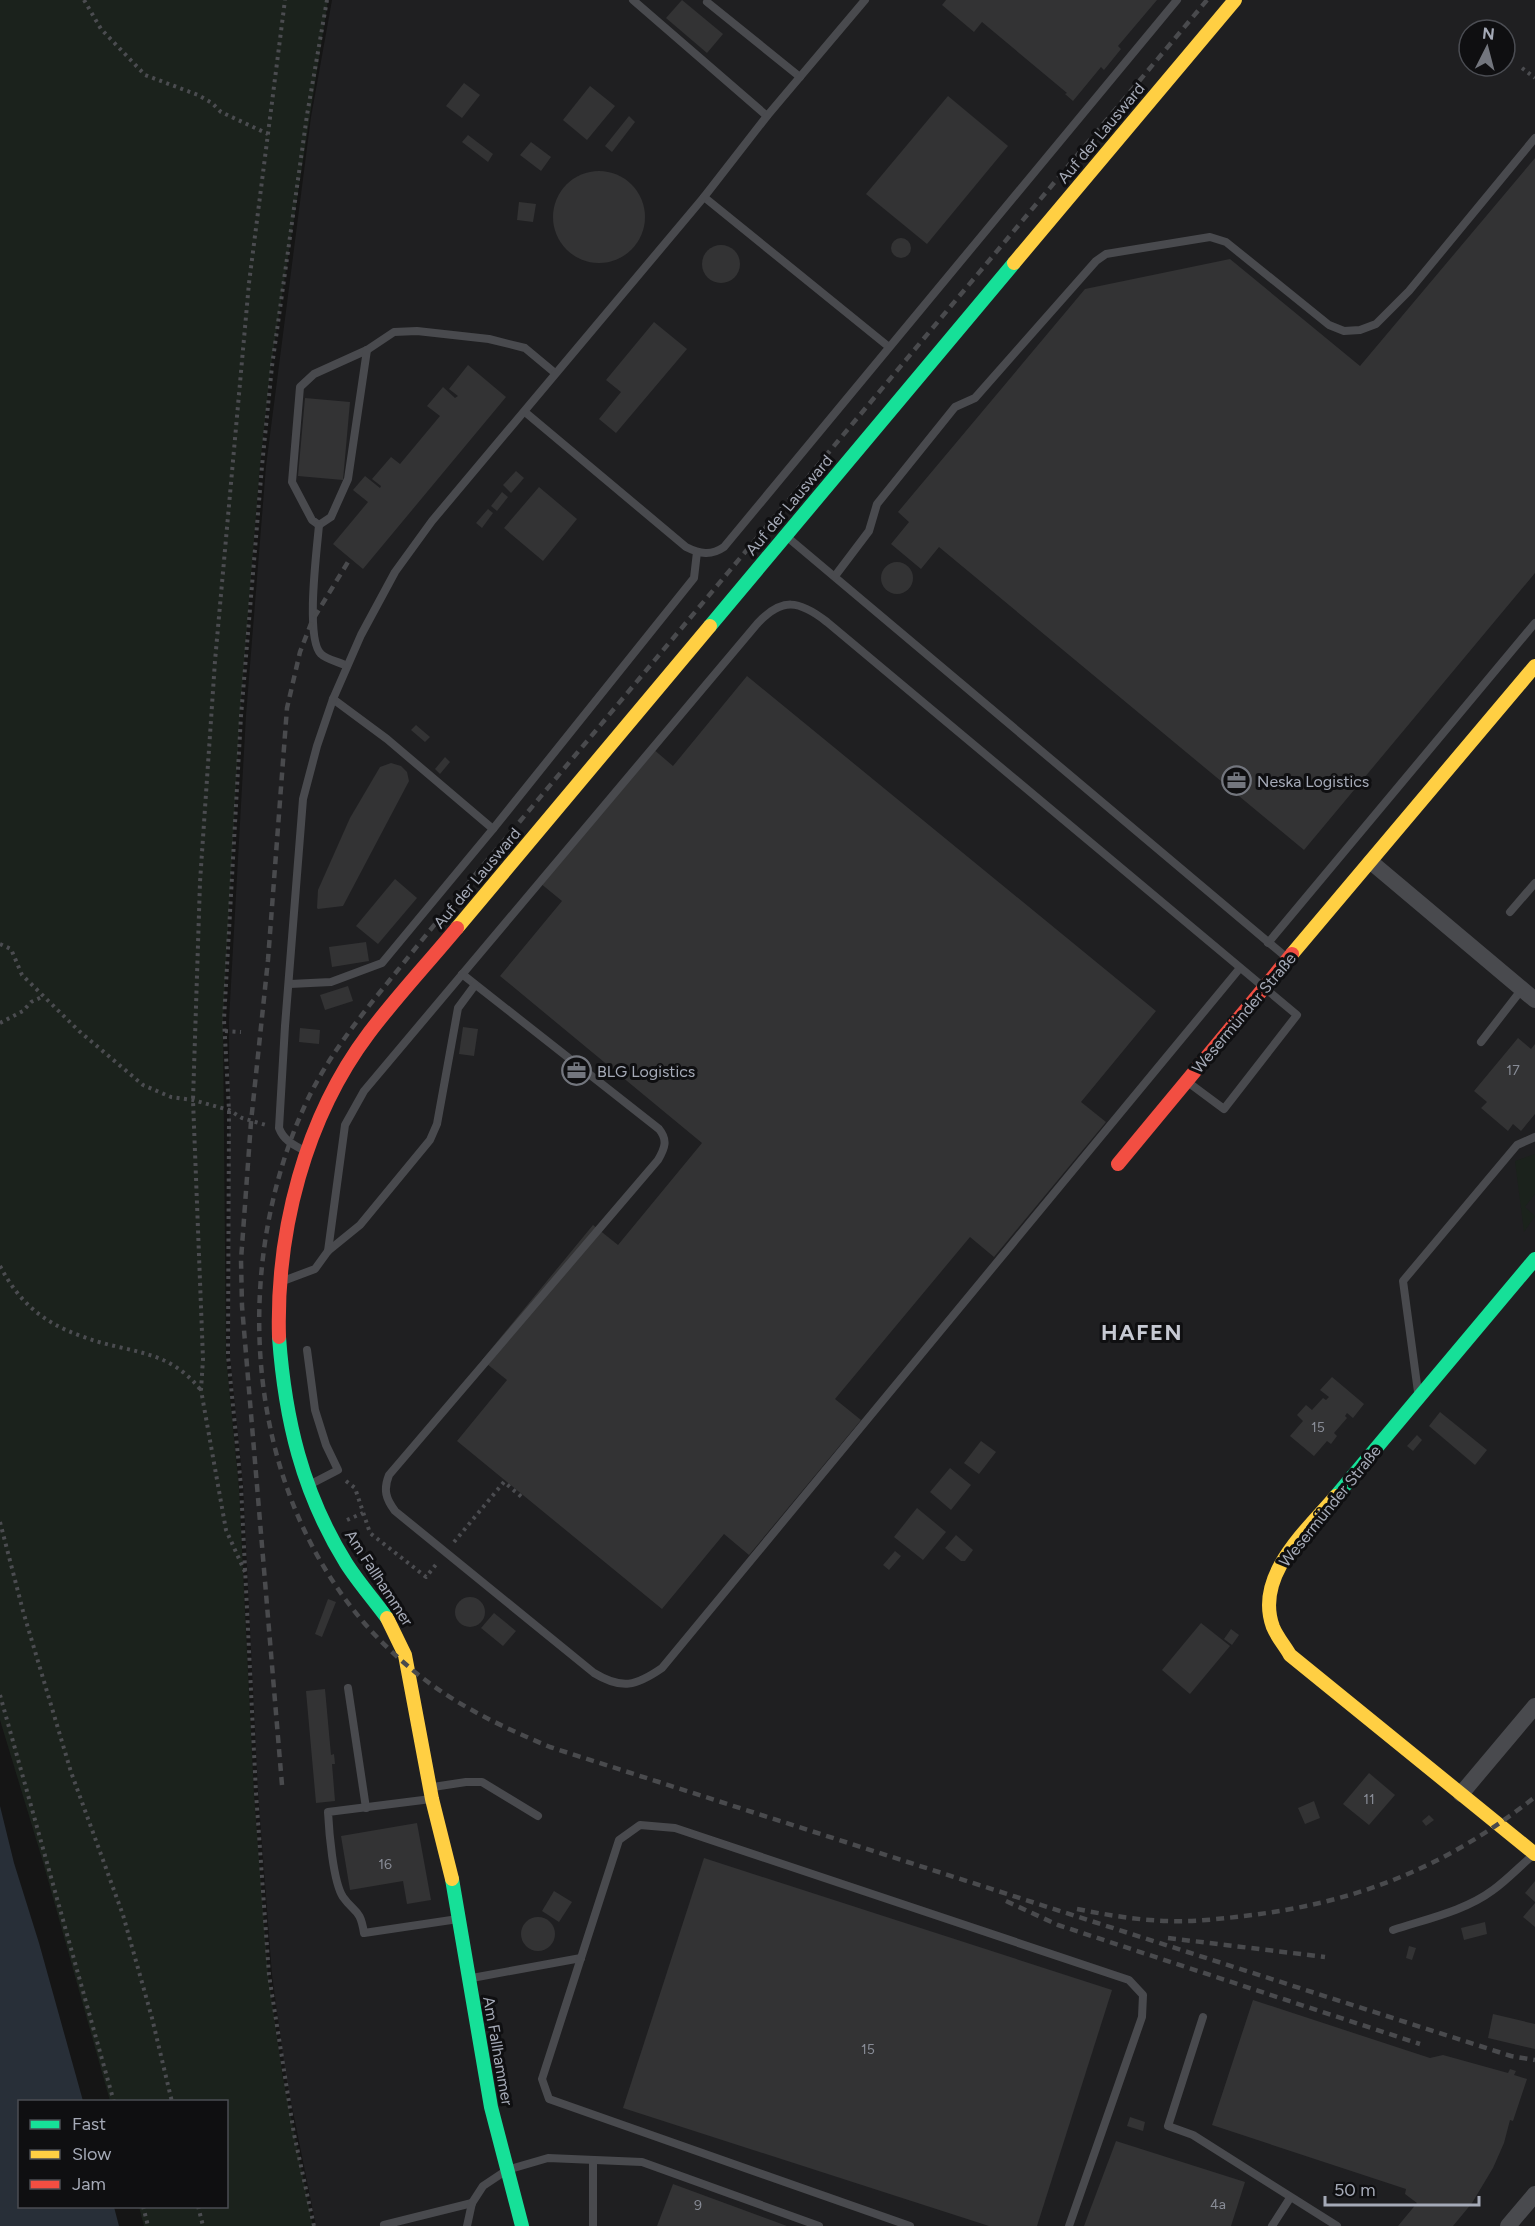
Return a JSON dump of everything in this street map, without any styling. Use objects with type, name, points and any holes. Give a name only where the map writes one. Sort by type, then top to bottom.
[{"type":"street","name":"Auf der Lausward","points":[[369,1033],[1235,0]]},
{"type":"street","name":"Wesermünder Straße","points":[[1118,1164],[1535,666]]},
{"type":"street","points":[[1371,862],[1535,1000]]},
{"type":"street","name":"Am Fallhammer","points":[[369,1033],[345,1070],[307,1151],[289,1216],[280,1282],[281,1365],[289,1419],[308,1486],[332,1538],[389,1621],[403,1646],[409,1667],[430,1793],[451,1871],[487,2085],[522,2226]]},
{"type":"street","name":"Wesermünder Straße","points":[[1535,1259],[1283,1559],[1272,1583],[1270,1606],[1274,1627],[1290,1655],[1535,1854]]},
{"type":"street","points":[[1461,1794],[1535,1706]]},
{"type":"street","points":[[1508,2226],[1535,2194]]},
{"type":"lane","points":[[633,0],[767,116]]},
{"type":"lane","points":[[307,1151],[289,1143],[281,1135],[279,1128],[303,799],[317,746],[333,699],[373,610],[395,572],[432,521],[704,197],[767,116],[865,0]]},
{"type":"lane","points":[[525,412],[686,547],[697,552],[716,553],[724,547],[1177,0]]},
{"type":"lane","points":[[707,2],[800,77]]},
{"type":"lane","points":[[834,576],[869,531],[877,504],[955,407],[975,398],[1096,261],[1106,254],[1210,237],[1226,242],[1329,325],[1344,331],[1360,330],[1376,324],[1409,291],[1535,138]]},
{"type":"lane","points":[[704,197],[889,347]]},
{"type":"lane","points":[[319,525],[312,520],[292,482],[300,387],[314,374],[367,350],[394,332],[417,331],[489,339],[525,348],[555,373]]},
{"type":"lane","points":[[319,525],[331,517],[348,479],[367,350]]},
{"type":"lane","points":[[319,525],[312,621],[316,644],[321,654],[347,666]]},
{"type":"lane","points":[[785,535],[1289,959]]},
{"type":"lane","points":[[290,984],[331,982],[382,963],[493,830],[694,578],[697,552]]},
{"type":"lane","points":[[328,1251],[345,1125],[364,1091],[757,624],[768,612],[778,606],[793,604],[810,608],[1297,1015],[1224,1109],[1187,1081]]},
{"type":"lane","points":[[1268,943],[1535,623]]},
{"type":"lane","points":[[333,699],[387,739],[493,830]]},
{"type":"lane","points":[[1510,912],[1535,883]]},
{"type":"lane","points":[[462,974],[660,1129],[665,1136],[665,1143],[658,1160],[389,1475],[385,1492],[395,1511],[594,1673],[608,1681],[622,1685],[650,1677],[663,1668],[1240,968]]},
{"type":"lane","points":[[280,1282],[315,1269],[328,1251],[360,1225],[430,1140],[436,1124],[458,1008],[475,985]]},
{"type":"lane","points":[[1481,1042],[1522,989]]},
{"type":"lane","points":[[1418,1398],[1403,1281],[1517,1145],[1535,1137]]},
{"type":"lane","points":[[307,1350],[315,1410],[326,1445],[338,1470],[308,1486]]},
{"type":"lane","points":[[348,1688],[366,1808]]},
{"type":"lane","points":[[459,1919],[364,1933],[362,1916],[343,1897],[338,1886],[329,1837],[328,1812],[366,1808],[466,1782],[482,1782],[538,1816]]},
{"type":"lane","points":[[910,2226],[549,2099],[542,2079],[619,1840],[640,1825],[675,1828],[1128,1980],[1143,1995],[1142,2017],[1069,2226]]},
{"type":"lane","points":[[1393,1930],[1454,1910],[1479,1899],[1493,1891],[1535,1854]]},
{"type":"lane","points":[[469,1979],[581,1958]]},
{"type":"lane","points":[[1203,2017],[1168,2126],[1193,2135],[1337,2226]]},
{"type":"lane","points":[[467,2226],[472,2203],[483,2186],[507,2170],[548,2158],[642,2162],[819,2226]]},
{"type":"lane","points":[[592,2226],[593,2160]]},
{"type":"lane","points":[[1272,2226],[1290,2198]]},
{"type":"lane","points":[[384,2225],[472,2203]]},
{"type":"path","points":[[84,0],[101,30],[145,75],[198,95],[212,103],[221,112],[268,134]]},
{"type":"path","points":[[247,1576],[226,1530],[201,1390],[203,1359],[193,1100],[200,882],[214,673],[249,283],[285,0]]},
{"type":"path","points":[[314,2226],[294,2134],[269,1975],[256,1793],[247,1576],[228,1356],[229,1110],[225,1031],[241,716],[260,478],[272,366],[307,115],[327,0]]},
{"type":"path","points":[[1522,68],[1535,78]]},
{"type":"path","points":[[0,944],[11,949],[22,975],[79,1031],[143,1085],[171,1097],[193,1100],[229,1110],[242,1118],[279,1128]]},
{"type":"path","points":[[0,1023],[44,996]]},
{"type":"path","points":[[225,1031],[241,1032]]},
{"type":"path","points":[[0,1266],[12,1288],[25,1304],[51,1323],[82,1337],[164,1359],[188,1374],[201,1390]]},
{"type":"path","points":[[0,1522],[23,1611],[71,1772],[123,1915],[152,2018],[172,2100]]},
{"type":"path","points":[[0,1695],[113,2100]]},
{"type":"path","points":[[144,2208],[148,2226]]},
{"type":"path","points":[[198,2208],[203,2226]]},
{"type":"shaded area","points":[[0,0],[328,0],[271,366],[260,466],[240,715],[223,1020],[226,1356],[239,1488],[254,1794],[268,1974],[283,2078],[313,2226],[144,2226],[139,2208],[228,2208],[228,2100],[110,2100],[43,1862],[0,1720]]},
{"type":"shaded area","points":[[332,0],[1535,0],[1535,2226],[316,2226],[286,2077],[272,1975],[258,1792],[243,1485],[230,1357],[229,1020],[246,715],[266,466],[311,117]]},
{"type":"shaded area","points":[[1535,1154],[1535,1194],[1525,1207],[1535,1216],[1524,1232],[1515,1161]]},
{"type":"shaded area","points":[[0,1806],[14,1863],[83,2100],[18,2100],[18,2208],[114,2208],[119,2226],[0,2226]]},
{"type":"building","points":[[682,0],[723,34],[707,53],[666,18]]},
{"type":"building","points":[[946,0],[1157,0],[1118,46],[1121,49],[1104,70],[1101,67],[1073,101],[1065,94],[1067,93],[982,22],[974,32],[942,5]]},
{"type":"building","points":[[464,83],[480,95],[462,118],[446,106]]},
{"type":"building","points":[[590,86],[615,106],[587,140],[563,120]]},
{"type":"building","points":[[948,96],[1008,146],[927,244],[866,194]]},
{"type":"building","points":[[629,116],[635,122],[612,152],[605,146]]},
{"type":"building","points":[[468,135],[493,154],[488,162],[462,142]]},
{"type":"building","points":[[531,142],[551,157],[541,171],[520,155]]},
{"type":"building","points":[[1535,158],[1535,573],[1304,850],[939,547],[921,569],[891,544],[909,522],[898,512],[1085,289],[1230,259],[1360,366]]},
{"type":"building","points":[[599,171],[617,175],[632,184],[641,199],[645,217],[641,235],[632,250],[617,259],[599,263],[581,259],[566,250],[557,235],[553,217],[557,199],[566,184],[581,175]]},
{"type":"building","points":[[519,202],[536,204],[533,222],[517,220]]},
{"type":"building","points":[[901,238],[908,241],[911,248],[908,255],[901,258],[894,255],[891,248],[894,241]]},
{"type":"building","points":[[721,245],[734,251],[740,264],[734,277],[721,283],[708,277],[702,264],[708,251]]},
{"type":"building","points":[[654,322],[687,349],[616,433],[599,419],[621,392],[606,380]]},
{"type":"building","points":[[468,365],[506,397],[363,569],[333,544],[368,502],[353,490],[365,476],[380,488],[381,486],[372,479],[391,457],[400,464],[440,416],[427,406],[443,387],[455,398],[458,396],[449,389]]},
{"type":"building","points":[[305,398],[350,402],[343,480],[298,476]]},
{"type":"building","points":[[516,471],[524,478],[511,493],[503,485]]},
{"type":"building","points":[[539,487],[577,519],[543,561],[504,528]]},
{"type":"building","points":[[502,492],[508,497],[497,511],[491,506]]},
{"type":"building","points":[[488,509],[493,513],[482,528],[476,523]]},
{"type":"building","points":[[897,562],[908,567],[913,578],[908,589],[897,594],[886,589],[881,578],[886,567]]},
{"type":"building","points":[[747,676],[1156,1011],[1081,1102],[1106,1122],[994,1257],[970,1237],[835,1399],[861,1420],[749,1555],[724,1534],[662,1609],[457,1441],[507,1380],[482,1360],[593,1225],[618,1245],[702,1143],[500,976],[562,901],[540,883],[652,748],[673,766]]},
{"type":"building","points":[[416,725],[430,737],[425,742],[411,730]]},
{"type":"building","points":[[445,757],[450,762],[440,774],[435,769]]},
{"type":"building","points":[[391,763],[401,766],[407,772],[409,781],[343,906],[318,909],[318,890],[350,818],[380,767]]},
{"type":"building","points":[[395,879],[417,898],[378,944],[356,926]]},
{"type":"building","points":[[366,942],[369,961],[332,967],[329,947]]},
{"type":"building","points":[[348,986],[353,1001],[325,1010],[320,995]]},
{"type":"building","points":[[463,1027],[478,1029],[474,1056],[459,1054]]},
{"type":"building","points":[[300,1028],[320,1030],[319,1044],[299,1042]]},
{"type":"building","points":[[1518,1038],[1531,1049],[1535,1044],[1535,1114],[1521,1131],[1513,1124],[1508,1131],[1481,1108],[1487,1102],[1474,1091]]},
{"type":"building","points":[[1332,1377],[1364,1404],[1353,1418],[1347,1413],[1345,1416],[1347,1418],[1334,1433],[1337,1436],[1331,1444],[1327,1441],[1314,1456],[1290,1436],[1303,1421],[1297,1415],[1306,1405],[1312,1410],[1323,1398],[1326,1400],[1329,1397],[1320,1390]]},
{"type":"building","points":[[1440,1412],[1487,1450],[1475,1465],[1429,1426]]},
{"type":"building","points":[[1417,1435],[1422,1440],[1413,1451],[1407,1446]]},
{"type":"building","points":[[981,1441],[996,1452],[979,1474],[964,1463]]},
{"type":"building","points":[[950,1468],[971,1485],[951,1510],[930,1492]]},
{"type":"building","points":[[917,1508],[946,1532],[923,1560],[894,1537]]},
{"type":"building","points":[[956,1535],[973,1550],[965,1561],[961,1561],[945,1548]]},
{"type":"building","points":[[895,1551],[901,1556],[889,1570],[883,1565]]},
{"type":"building","points":[[470,1597],[481,1601],[485,1612],[481,1623],[470,1627],[459,1623],[455,1612],[459,1601]]},
{"type":"building","points":[[328,1599],[336,1602],[322,1637],[315,1634]]},
{"type":"building","points":[[494,1613],[516,1631],[503,1646],[481,1628]]},
{"type":"building","points":[[1201,1623],[1230,1646],[1190,1694],[1162,1670]]},
{"type":"building","points":[[1231,1629],[1239,1635],[1232,1645],[1224,1639]]},
{"type":"building","points":[[325,1689],[331,1755],[334,1754],[335,1764],[332,1764],[335,1801],[316,1803],[306,1691]]},
{"type":"building","points":[[1369,1773],[1395,1795],[1369,1825],[1343,1804]]},
{"type":"building","points":[[1314,1801],[1320,1818],[1305,1824],[1298,1808]]},
{"type":"building","points":[[1429,1815],[1434,1820],[1426,1826],[1422,1821]]},
{"type":"building","points":[[417,1823],[431,1900],[407,1904],[403,1881],[350,1890],[341,1836]]},
{"type":"building","points":[[704,1858],[1112,1990],[1037,2226],[989,2226],[623,2108]]},
{"type":"building","points":[[1535,1881],[1535,1902],[1525,1893]]},
{"type":"building","points":[[554,1891],[572,1902],[559,1922],[542,1911]]},
{"type":"building","points":[[1535,1903],[1535,1927],[1523,1917]]},
{"type":"building","points":[[538,1917],[550,1922],[555,1934],[550,1946],[538,1951],[526,1946],[521,1934],[526,1922]]},
{"type":"building","points":[[1485,1922],[1487,1934],[1464,1940],[1461,1928]]},
{"type":"building","points":[[1409,1946],[1416,1948],[1412,1960],[1406,1958]]},
{"type":"building","points":[[1253,2000],[1430,2058],[1443,2055],[1508,2073],[1510,2069],[1516,2071],[1514,2075],[1527,2079],[1513,2121],[1510,2120],[1504,2143],[1493,2168],[1472,2203],[1453,2226],[1398,2226],[1417,2203],[1405,2194],[1406,2189],[1212,2125]]},
{"type":"building","points":[[1493,2014],[1535,2024],[1535,2049],[1488,2038]]},
{"type":"building","points":[[1130,2117],[1145,2122],[1143,2131],[1127,2126]]},
{"type":"building","points":[[1116,2141],[1245,2182],[1231,2226],[1084,2226]]},
{"type":"building","points":[[673,2184],[787,2226],[657,2226]]},
{"type":"railway","points":[[1207,0],[465,887],[366,1010],[333,1055],[306,1103],[280,1174],[264,1249],[259,1326],[266,1403],[284,1478],[313,1548],[355,1612],[409,1667],[425,1680],[459,1703],[494,1722],[550,1747],[1511,2056],[1535,2060]]},
{"type":"railway","points":[[282,1785],[242,1306],[241,1260],[251,1122],[268,960],[287,708],[300,652],[312,621],[348,562]]},
{"type":"railway","points":[[1077,1909],[1133,1918],[1186,1921],[1244,1916],[1325,1902],[1398,1878],[1434,1862],[1502,1822],[1535,1797]]},
{"type":"railway","points":[[1006,1901],[1058,1925],[1420,2044]]},
{"type":"railway","points":[[1168,1938],[1325,1957]]},
{"type":"traffic: fast","points":[[710,626],[1014,263]]},
{"type":"traffic: fast","points":[[1336,1496],[1535,1259]]},
{"type":"traffic: fast","points":[[279,1337],[291,1426],[307,1482],[318,1509],[346,1563],[387,1618]]},
{"type":"traffic: fast","points":[[452,1879],[491,2107],[522,2226]]},
{"type":"traffic: slow","points":[[1014,263],[1235,0]]},
{"type":"traffic: slow","points":[[457,928],[710,626]]},
{"type":"traffic: slow","points":[[1292,954],[1535,666]]},
{"type":"traffic: slow","points":[[1336,1496],[1298,1539],[1277,1572],[1271,1590],[1269,1608],[1273,1627],[1290,1655],[1535,1854]]},
{"type":"traffic: slow","points":[[387,1618],[405,1655],[432,1799],[452,1879]]},
{"type":"traffic: jam","points":[[279,1337],[279,1297],[289,1217],[299,1177],[328,1101],[347,1066],[369,1033],[457,928]]},
{"type":"traffic: jam","points":[[1118,1164],[1292,954]]},
{"type":"place","name":"Neska Logistics","points":[[1236,781]]},
{"type":"place","name":"BLG Logistics","points":[[576,1071]]},
{"type":"district","name":"HAFEN","points":[[1142,1332]]}]
